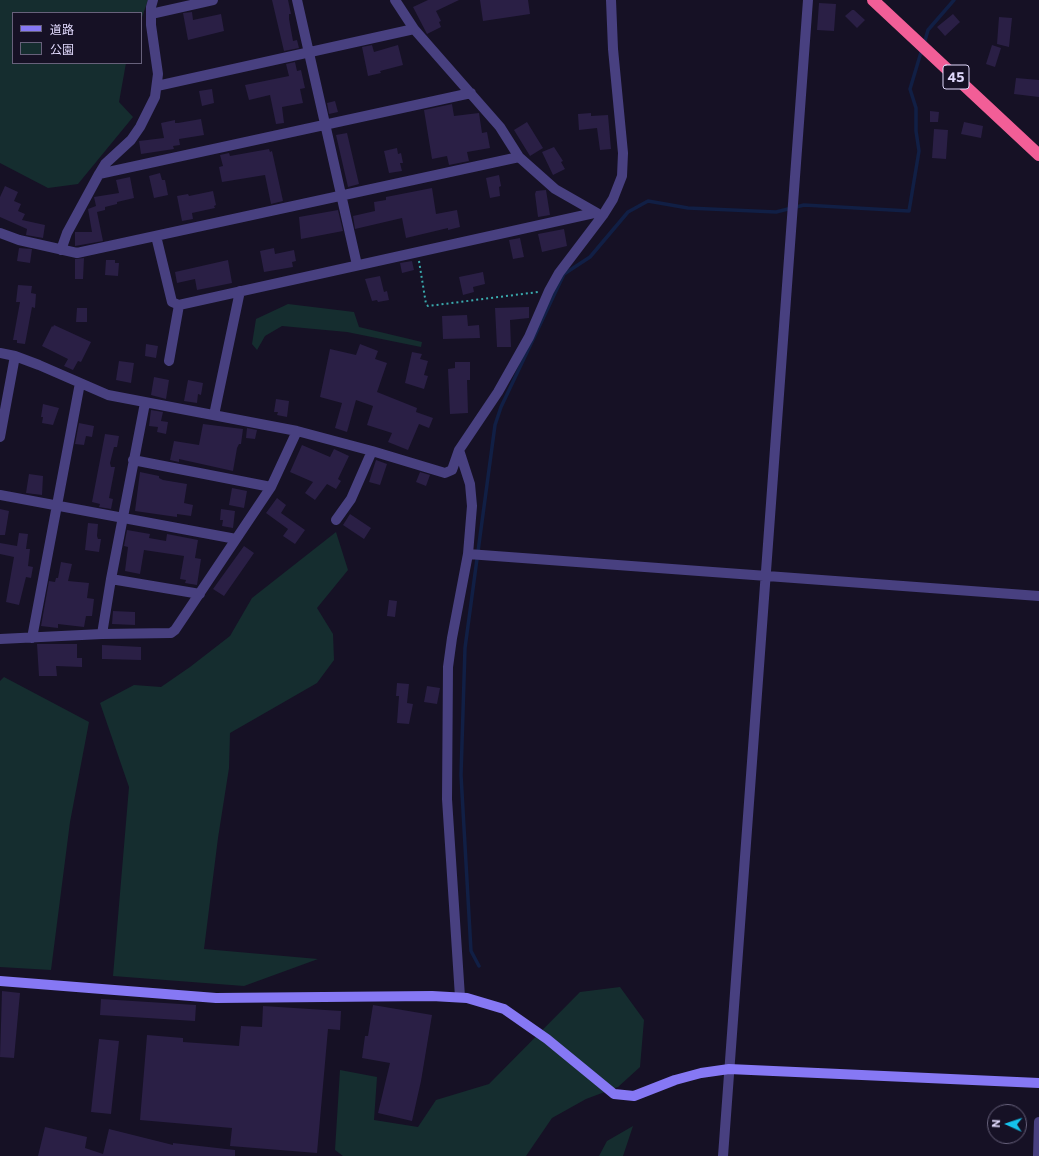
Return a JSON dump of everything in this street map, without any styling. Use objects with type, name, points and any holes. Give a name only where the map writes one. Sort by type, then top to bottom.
[{"type":"highway","name":"45","points":[[873,0],[1038,152]]},
{"type":"street","points":[[61,250],[67,233],[105,164],[131,140],[140,127],[155,97],[157,86],[157,61],[151,14],[153,0]]},
{"type":"street","points":[[151,14],[213,0]]},
{"type":"street","points":[[297,0],[357,265]]},
{"type":"street","points":[[395,0],[414,30],[500,127],[519,157],[555,189],[599,214]]},
{"type":"street","points":[[0,353],[14,356],[108,395],[297,431],[446,473],[452,470],[459,450],[498,392],[529,337],[549,291],[559,273],[599,214],[614,199],[622,176],[623,153],[613,49],[611,0]]},
{"type":"street","points":[[723,1156],[808,0]]},
{"type":"street","points":[[157,86],[414,30]]},
{"type":"street","points":[[99,174],[471,93]]},
{"type":"street","points":[[0,233],[19,240],[77,253],[519,157]]},
{"type":"street","points":[[156,236],[172,302],[179,304],[599,214]]},
{"type":"street","points":[[214,415],[240,291]]},
{"type":"street","points":[[169,361],[179,304]]},
{"type":"street","points":[[0,437],[14,356]]},
{"type":"street","points":[[32,638],[80,384]]},
{"type":"street","points":[[102,634],[110,579],[145,403]]},
{"type":"street","points":[[0,639],[102,634],[171,633],[175,630],[200,594],[271,487],[297,431]]},
{"type":"street","points":[[459,450],[470,484],[472,506],[468,554],[448,667],[447,799],[460,997]]},
{"type":"street","points":[[336,520],[351,499],[372,451]]},
{"type":"street","points":[[133,460],[271,487]]},
{"type":"street","points":[[0,495],[236,540]]},
{"type":"street","points":[[468,554],[1039,596]]},
{"type":"street","points":[[110,579],[200,594]]},
{"type":"street","points":[[0,981],[216,998],[460,997],[504,1009],[547,1039],[614,1094],[634,1096],[675,1080],[701,1073],[729,1069],[1039,1083]]},
{"type":"street","points":[[1038,1156],[1039,1122]]},
{"type":"path","points":[[417,252],[426,304],[428,306],[549,291]]},
{"type":"green space","points":[[0,0],[148,0],[142,17],[142,12],[12,12],[12,64],[126,64],[119,102],[133,117],[78,184],[48,188],[0,163]]},
{"type":"green space","points":[[288,304],[354,312],[359,327],[422,342],[421,347],[347,332],[282,326],[265,336],[257,350],[252,344],[256,319]]},
{"type":"green space","points":[[336,532],[348,570],[317,608],[333,634],[334,660],[317,683],[230,733],[229,768],[218,838],[204,949],[318,959],[244,986],[113,976],[129,787],[100,703],[134,685],[161,687],[190,667],[230,636],[252,598]]},
{"type":"green space","points":[[4,677],[89,722],[70,822],[51,970],[0,967],[0,681]]},
{"type":"green space","points":[[620,987],[644,1020],[640,1067],[618,1087],[586,1099],[552,1118],[526,1156],[343,1156],[335,1150],[340,1070],[377,1077],[374,1120],[418,1127],[436,1100],[489,1084],[580,992]]},
{"type":"green space","points":[[633,1126],[623,1156],[599,1156],[607,1141]]},
{"type":"building","points":[[272,0],[288,0],[291,14],[289,14],[289,19],[293,41],[297,40],[299,48],[284,51]]},
{"type":"building","points":[[428,0],[459,0],[436,11],[441,21],[439,22],[441,27],[427,34],[413,7]]},
{"type":"building","points":[[480,0],[528,0],[530,14],[483,21]]},
{"type":"building","points":[[819,3],[836,4],[834,31],[817,30]]},
{"type":"building","points":[[854,10],[865,20],[857,28],[845,16]]},
{"type":"building","points":[[192,12],[193,20],[221,14],[224,31],[188,40],[183,13]]},
{"type":"building","points":[[953,14],[960,22],[945,36],[937,27]]},
{"type":"building","points":[[999,17],[1012,18],[1009,47],[997,44]]},
{"type":"building","points":[[372,45],[374,52],[398,45],[403,65],[368,76],[362,47]]},
{"type":"building","points":[[992,45],[1001,48],[995,67],[986,64]]},
{"type":"building","points":[[295,62],[297,71],[301,70],[305,88],[300,89],[303,103],[282,107],[284,123],[276,124],[270,95],[249,100],[245,85],[289,76],[286,64]]},
{"type":"building","points":[[1016,78],[1039,80],[1039,97],[1014,94]]},
{"type":"building","points":[[212,89],[214,103],[202,106],[199,91]]},
{"type":"building","points":[[335,101],[338,112],[329,114],[327,103]]},
{"type":"building","points":[[452,104],[454,116],[479,113],[482,133],[487,132],[490,148],[467,152],[469,161],[449,165],[447,156],[432,159],[424,110]]},
{"type":"building","points":[[930,111],[939,112],[938,122],[930,122]]},
{"type":"building","points":[[591,113],[591,116],[608,115],[611,149],[600,150],[597,128],[579,130],[578,114]]},
{"type":"building","points":[[201,119],[204,135],[179,139],[180,145],[173,146],[174,149],[141,154],[139,141],[164,138],[161,123],[175,120],[175,123],[178,123]]},
{"type":"building","points":[[527,122],[543,148],[530,156],[514,130]]},
{"type":"building","points":[[964,122],[983,126],[981,138],[961,134]]},
{"type":"building","points":[[934,129],[948,130],[946,159],[932,158]]},
{"type":"building","points":[[347,133],[359,184],[348,187],[336,135]]},
{"type":"building","points":[[554,147],[563,161],[561,162],[565,169],[553,175],[542,152]]},
{"type":"building","points":[[397,148],[398,154],[401,153],[403,163],[400,163],[402,171],[389,173],[384,151]]},
{"type":"building","points":[[269,149],[270,152],[272,151],[283,201],[271,204],[265,175],[222,182],[219,167],[223,166],[220,155],[229,153],[230,156]]},
{"type":"building","points":[[160,173],[162,180],[165,180],[168,195],[154,198],[149,176]]},
{"type":"building","points":[[499,175],[501,186],[499,187],[500,196],[490,198],[486,178]]},
{"type":"building","points":[[130,177],[134,198],[117,202],[117,204],[105,207],[105,210],[97,212],[103,241],[75,246],[75,232],[92,232],[88,209],[96,206],[94,197],[119,193],[116,180]]},
{"type":"building","points":[[5,186],[18,192],[14,201],[21,204],[18,211],[25,214],[22,220],[45,225],[43,238],[26,235],[27,229],[0,217],[0,197]]},
{"type":"building","points":[[432,188],[436,214],[457,210],[460,227],[448,230],[448,228],[406,238],[402,218],[355,229],[353,216],[375,211],[374,202],[386,200],[386,197]]},
{"type":"building","points":[[546,190],[550,215],[538,217],[535,194],[536,191]]},
{"type":"building","points":[[213,191],[216,205],[214,206],[215,208],[192,213],[193,219],[182,221],[177,196],[188,194],[189,196]]},
{"type":"building","points":[[338,210],[343,231],[301,239],[299,217]]},
{"type":"building","points":[[564,229],[567,246],[542,252],[538,234]]},
{"type":"building","points":[[520,238],[524,257],[513,259],[509,240]]},
{"type":"building","points":[[19,248],[32,249],[30,263],[17,261]]},
{"type":"building","points":[[274,248],[275,254],[294,250],[296,261],[292,262],[293,267],[264,272],[260,251]]},
{"type":"building","points":[[84,258],[83,279],[75,279],[75,259]]},
{"type":"building","points":[[106,260],[115,260],[115,263],[119,263],[118,276],[105,275]]},
{"type":"building","points":[[228,260],[232,283],[197,290],[195,279],[177,283],[175,272]]},
{"type":"building","points":[[412,261],[414,270],[402,273],[400,263]]},
{"type":"building","points":[[483,272],[485,284],[473,287],[474,292],[463,295],[459,277]]},
{"type":"building","points":[[380,276],[384,292],[387,291],[389,300],[378,302],[377,300],[372,301],[365,279]]},
{"type":"building","points":[[18,285],[32,286],[31,293],[36,294],[35,308],[32,307],[25,344],[17,343],[17,340],[13,340],[20,302],[16,302]]},
{"type":"building","points":[[529,307],[529,318],[510,320],[511,347],[497,347],[495,308]]},
{"type":"building","points":[[77,308],[87,308],[87,322],[76,322]]},
{"type":"building","points":[[467,315],[468,326],[479,325],[480,338],[443,339],[442,316]]},
{"type":"building","points":[[54,325],[91,342],[81,362],[78,361],[73,370],[64,366],[68,359],[42,346],[52,326],[53,327]]},
{"type":"building","points":[[146,344],[158,346],[156,358],[145,356]]},
{"type":"building","points":[[360,344],[378,351],[375,359],[387,363],[377,392],[417,408],[416,412],[433,418],[429,428],[419,424],[408,450],[388,442],[392,433],[367,425],[373,406],[356,400],[347,432],[335,428],[342,403],[320,397],[330,349],[356,355]]},
{"type":"building","points":[[412,352],[422,354],[420,359],[428,361],[424,375],[428,376],[424,389],[405,383]]},
{"type":"building","points":[[119,361],[134,363],[131,383],[116,380]]},
{"type":"building","points":[[455,362],[470,362],[470,380],[467,380],[468,413],[450,414],[448,369],[455,368]]},
{"type":"building","points":[[154,377],[169,380],[166,399],[151,395]]},
{"type":"building","points":[[188,380],[203,383],[201,395],[198,394],[197,403],[184,401]]},
{"type":"building","points":[[276,399],[289,401],[287,417],[277,415],[278,412],[274,412]]},
{"type":"building","points":[[43,404],[59,408],[53,425],[42,423],[43,417],[41,417]]},
{"type":"building","points":[[151,410],[163,412],[161,421],[168,422],[166,434],[157,432],[158,427],[149,426]]},
{"type":"building","points":[[79,423],[94,426],[92,437],[86,436],[84,445],[75,444]]},
{"type":"building","points":[[203,424],[243,429],[241,444],[239,444],[237,448],[233,471],[179,459],[179,462],[170,460],[174,441],[199,445]]},
{"type":"building","points":[[247,428],[257,430],[255,439],[246,438]]},
{"type":"building","points":[[105,434],[119,436],[117,447],[114,447],[110,463],[111,467],[115,467],[109,498],[113,499],[111,509],[99,507],[100,504],[92,502]]},
{"type":"building","points":[[302,445],[330,457],[334,449],[349,456],[338,479],[341,481],[336,489],[327,484],[315,500],[305,493],[313,482],[290,472]]},
{"type":"building","points":[[376,460],[387,464],[380,485],[369,482]]},
{"type":"building","points":[[140,472],[159,476],[159,478],[163,480],[187,484],[184,503],[193,505],[191,516],[177,514],[177,517],[135,511]]},
{"type":"building","points":[[420,472],[430,475],[426,486],[416,482]]},
{"type":"building","points":[[29,474],[43,476],[42,495],[26,493]]},
{"type":"building","points":[[232,488],[247,491],[244,508],[229,505]]},
{"type":"building","points":[[277,498],[286,505],[281,513],[305,530],[295,544],[283,536],[288,529],[266,513]]},
{"type":"building","points":[[0,509],[9,511],[5,535],[0,535]]},
{"type":"building","points":[[221,509],[235,511],[233,528],[222,526],[223,520],[220,520]]},
{"type":"building","points":[[350,514],[371,528],[364,539],[343,525]]},
{"type":"building","points":[[88,523],[98,524],[97,536],[98,539],[101,539],[99,552],[85,550]]},
{"type":"building","points":[[127,530],[150,534],[149,538],[166,541],[167,534],[198,540],[195,558],[201,559],[197,585],[185,583],[186,580],[180,579],[184,556],[144,550],[140,574],[125,571],[128,547],[124,546]]},
{"type":"building","points":[[19,533],[28,534],[26,549],[30,549],[28,566],[33,567],[31,578],[26,577],[19,605],[6,602],[14,557],[0,554],[0,543],[17,546]]},
{"type":"building","points":[[244,546],[254,553],[224,596],[213,589]]},
{"type":"building","points":[[61,562],[72,564],[68,581],[89,583],[87,598],[94,599],[92,616],[86,616],[84,627],[58,624],[58,628],[41,626],[49,581],[55,582],[56,578],[58,578]]},
{"type":"building","points":[[389,600],[397,601],[395,617],[387,616]]},
{"type":"building","points":[[113,611],[135,612],[135,625],[112,624]]},
{"type":"building","points":[[37,644],[77,644],[77,658],[82,658],[82,667],[56,666],[57,676],[39,676]]},
{"type":"building","points":[[102,645],[141,647],[141,660],[102,659]]},
{"type":"building","points":[[397,683],[409,684],[407,703],[413,704],[409,724],[397,723],[399,696],[396,696]]},
{"type":"building","points":[[427,686],[440,688],[437,704],[424,702]]},
{"type":"building","points":[[2,991],[20,993],[14,1058],[0,1057]]},
{"type":"building","points":[[101,999],[196,1005],[195,1021],[100,1015]]},
{"type":"building","points":[[373,1005],[432,1015],[421,1081],[412,1121],[378,1113],[390,1063],[362,1058],[365,1036],[368,1036]]},
{"type":"building","points":[[263,1006],[341,1011],[340,1030],[328,1029],[317,1153],[230,1146],[232,1128],[140,1120],[147,1035],[183,1038],[183,1042],[239,1046],[241,1026],[262,1027]]},
{"type":"building","points":[[99,1039],[119,1041],[111,1114],[91,1112]]},
{"type":"building","points":[[45,1127],[87,1137],[85,1148],[103,1154],[109,1129],[173,1145],[173,1143],[235,1150],[235,1156],[38,1156]]},
{"type":"waterway","points":[[924,44],[928,30],[954,0]]},
{"type":"waterway","points":[[479,966],[471,951],[461,775],[465,648],[495,425],[501,407],[564,274],[590,257],[628,212],[648,201],[688,208],[776,212],[804,205],[909,211],[919,151],[916,131],[916,108],[910,89],[922,49]]}]
